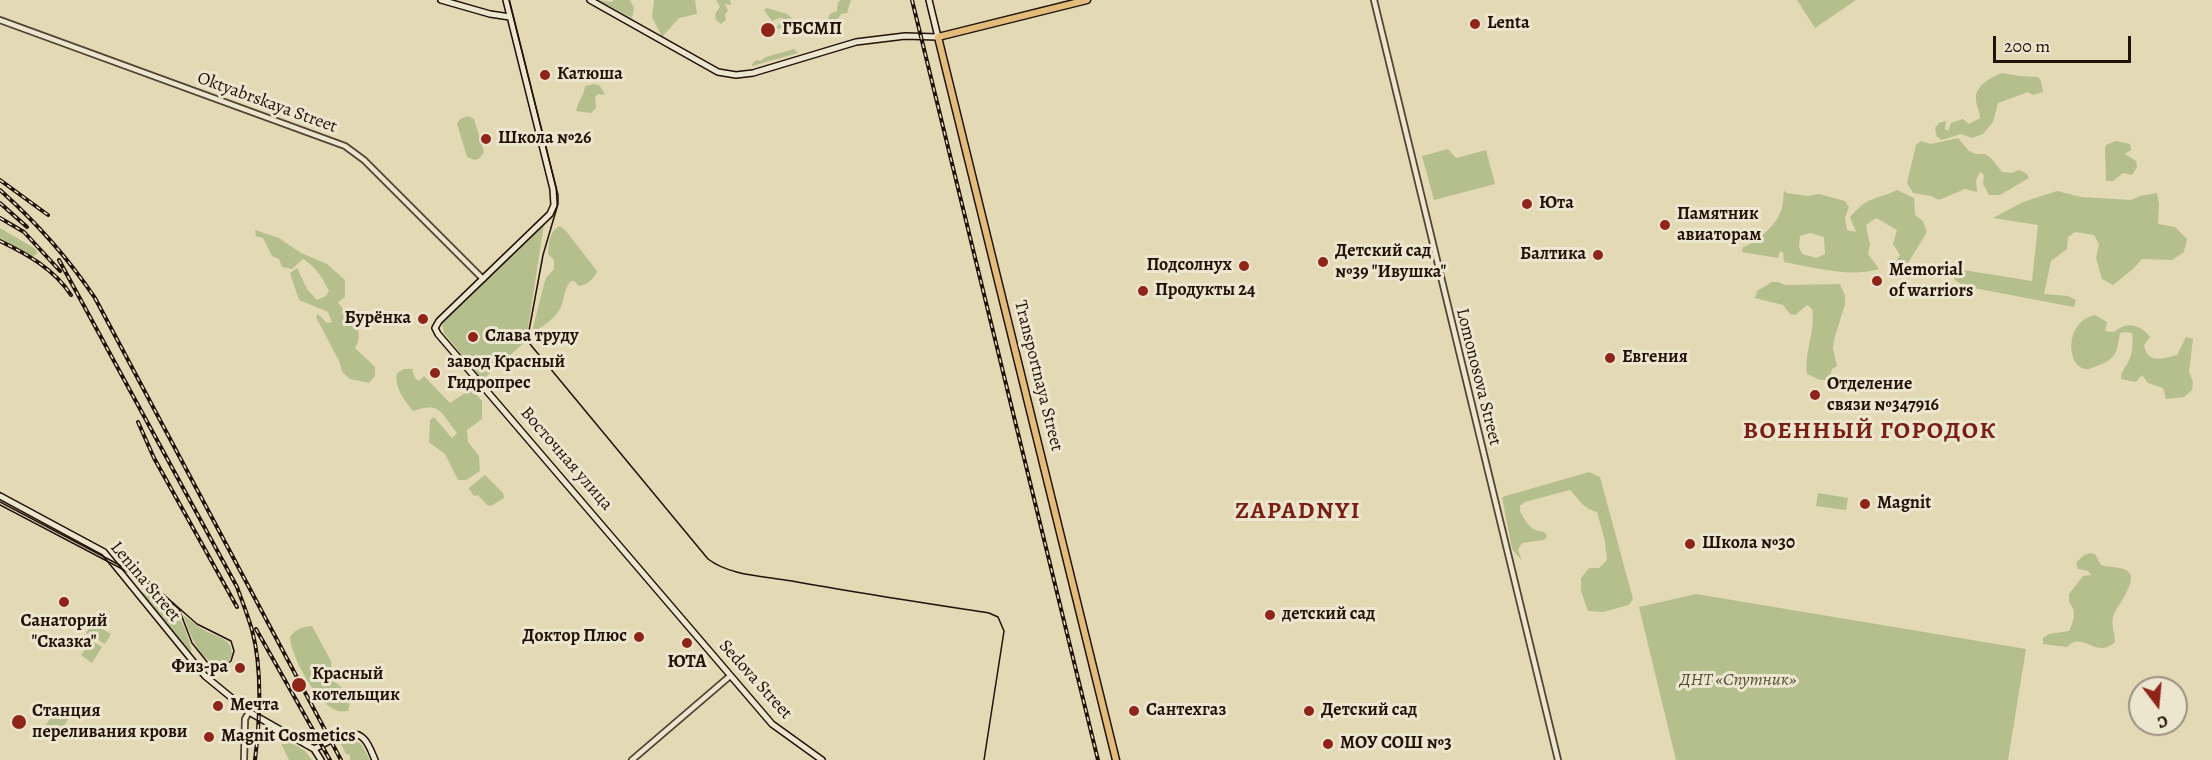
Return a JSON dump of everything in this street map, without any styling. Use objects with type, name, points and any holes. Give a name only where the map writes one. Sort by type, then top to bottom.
[{"type":"main road","points":[[441,0],[490,15],[510,17]]},
{"type":"main road","points":[[483,279],[550,214],[554,205],[553,189],[506,0]]},
{"type":"main road","points":[[590,0],[718,72],[736,75],[753,73],[856,42],[880,37],[938,37],[1087,0]]},
{"type":"main road","name":"Transportnaya Street","points":[[929,0],[1116,760]]},
{"type":"main road","name":"Восточная улица","points":[[483,279],[439,321],[435,328],[438,334],[674,610]]},
{"type":"main road","name":"Lenina Street","points":[[0,496],[104,552],[205,676],[249,712],[314,749]]},
{"type":"main road","name":"Sedova Street","points":[[674,610],[772,724],[822,760]]},
{"type":"main road","points":[[321,760],[314,749],[349,734],[359,735],[366,741],[375,760]]},
{"type":"street","name":"Lomonosova Street","points":[[1374,0],[1558,760]]},
{"type":"street","name":"Oktyabrskaya Street","points":[[0,20],[345,146],[364,160],[483,279]]},
{"type":"street","points":[[632,760],[730,676]]},
{"type":"street","points":[[244,760],[245,719],[249,712]]},
{"type":"green space","points":[[598,0],[611,2],[630,0],[634,8],[632,18]]},
{"type":"green space","points":[[654,0],[695,0],[697,14],[679,18],[662,37],[652,17]]},
{"type":"green space","points":[[716,0],[730,0],[731,5],[725,4],[728,10],[725,15],[726,20],[721,24],[716,20],[715,14],[720,7]]},
{"type":"green space","points":[[851,0],[847,13],[841,14],[832,28],[825,26],[830,14],[837,11],[838,2]]},
{"type":"green space","points":[[1797,0],[1856,0],[1815,28]]},
{"type":"green space","points":[[767,8],[787,14],[795,21],[788,18],[781,28],[776,29],[783,17],[772,21],[764,10]]},
{"type":"green space","points":[[794,49],[798,53],[752,66],[756,60],[760,61]]},
{"type":"green space","points":[[2002,73],[2038,77],[2043,92],[2033,95],[2028,92],[1998,103],[1993,122],[1983,134],[1972,138],[1961,134],[1942,140],[1937,137],[1935,128],[1939,123],[1946,121],[1945,129],[1948,131],[1951,123],[1963,119],[1969,124],[1980,118],[1976,94],[1981,86]]},
{"type":"green space","points":[[599,85],[604,92],[604,95],[598,94],[595,97],[596,108],[591,113],[576,111],[585,86]]},
{"type":"green space","points":[[468,116],[474,119],[484,152],[480,158],[475,160],[467,157],[457,124],[460,119]]},
{"type":"green space","points":[[1958,138],[1969,151],[1985,154],[1991,158],[2002,172],[2011,173],[2019,170],[2027,174],[2029,178],[2000,195],[1989,195],[1983,184],[1984,175],[1980,172],[1976,180],[1977,192],[1965,189],[1939,200],[1913,193],[1907,183],[1916,145],[1921,141],[1931,144]]},
{"type":"green space","points":[[2116,141],[2130,144],[2131,150],[2125,154],[2136,161],[2137,167],[2132,175],[2123,173],[2113,181],[2106,181],[2106,145]]},
{"type":"green space","points":[[1448,149],[1456,158],[1486,150],[1495,184],[1434,200],[1422,156]]},
{"type":"green space","points":[[1897,190],[1914,198],[1915,215],[1923,221],[1927,232],[1908,263],[1903,267],[1895,263],[1900,255],[1893,244],[1897,230],[1876,218],[1866,225],[1870,245],[1868,254],[1879,269],[1856,272],[1832,271],[1784,262],[1783,253],[1780,251],[1778,258],[1742,252],[1743,247],[1758,239],[1777,219],[1784,191],[1808,196],[1819,194],[1845,201],[1849,207],[1845,218],[1847,230],[1856,232],[1850,217],[1872,199]],"holes":[[[1810,233],[1824,237],[1825,254],[1816,258],[1802,254],[1799,247],[1800,236]]]},
{"type":"green space","points":[[2057,191],[2081,197],[2131,200],[2157,193],[2158,224],[2175,227],[2187,239],[2184,252],[2172,260],[2142,259],[2113,285],[2102,279],[2096,258],[2099,244],[2094,235],[2075,232],[2068,237],[2067,249],[2051,261],[2044,294],[2068,296],[2076,300],[2074,307],[1963,286],[1954,279],[1957,269],[2032,281],[2038,225],[1993,218],[2023,202]]},
{"type":"green space","points":[[544,224],[526,341],[482,380],[444,333],[441,321]]},
{"type":"green space","points":[[560,226],[597,271],[590,281],[582,285],[579,286],[571,281],[558,312],[546,324],[534,331],[544,284],[554,269],[554,260],[548,254],[550,238]]},
{"type":"green space","points":[[0,228],[34,248],[38,253],[32,257],[0,240]]},
{"type":"green space","points":[[255,230],[279,238],[301,253],[327,264],[345,280],[345,297],[338,302],[358,329],[359,335],[355,348],[375,367],[375,376],[369,383],[350,379],[342,372],[340,363],[316,317],[318,314],[327,323],[332,322],[328,312],[299,300],[290,273],[297,268],[307,289],[317,300],[326,296],[329,291],[324,281],[312,265],[303,259],[292,269],[282,267],[279,259],[272,256],[263,238],[256,236]]},
{"type":"green space","points":[[1772,282],[1785,285],[1840,284],[1845,296],[1845,304],[1834,340],[1833,349],[1837,366],[1832,369],[1829,380],[1820,380],[1807,374],[1812,309],[1807,305],[1795,315],[1790,314],[1783,305],[1755,298],[1757,291]]},
{"type":"green space","points":[[2095,315],[2107,322],[2105,331],[2114,332],[2128,325],[2142,329],[2150,337],[2144,345],[2146,351],[2148,355],[2156,359],[2177,355],[2186,337],[2193,339],[2189,371],[2193,382],[2192,390],[2184,397],[2166,399],[2163,388],[2148,383],[2142,375],[2136,382],[2121,379],[2131,354],[2132,333],[2120,333],[2116,352],[2107,361],[2089,369],[2082,368],[2076,363],[2073,355],[2071,346],[2073,336],[2084,319]]},
{"type":"green space","points":[[404,369],[412,369],[415,378],[419,381],[424,376],[450,403],[471,389],[482,401],[482,419],[467,430],[468,442],[479,456],[480,471],[466,480],[458,480],[445,454],[429,442],[430,420],[434,417],[452,438],[457,433],[435,408],[429,407],[413,411],[398,388],[397,373]]},
{"type":"green space","points":[[1589,472],[1600,477],[1633,599],[1629,605],[1603,612],[1588,611],[1581,591],[1581,578],[1589,568],[1599,568],[1607,560],[1605,541],[1597,512],[1585,506],[1570,490],[1525,502],[1520,506],[1524,519],[1532,528],[1544,532],[1547,536],[1544,540],[1522,543],[1518,550],[1522,561],[1512,549],[1502,497]]},
{"type":"green space","points":[[485,475],[503,493],[504,498],[491,506],[487,505],[478,495],[474,496],[469,489]]},
{"type":"green space","points":[[1818,493],[1848,498],[1846,510],[1816,506]]},
{"type":"green space","points":[[2095,554],[2101,565],[2124,569],[2131,577],[2127,591],[2113,618],[2115,642],[2102,648],[2079,642],[2067,647],[2043,644],[2043,638],[2049,634],[2069,631],[2074,616],[2069,594],[2083,576],[2091,575],[2088,571],[2078,569],[2076,563],[2084,555]]},
{"type":"green space","points":[[148,586],[172,607],[182,621],[192,651],[142,594]]},
{"type":"green space","name":"ДНТ «Спутник»","points":[[1696,594],[2026,649],[2008,760],[1676,760],[1639,607]]},
{"type":"green space","points":[[183,615],[204,630],[227,641],[232,655],[228,662],[217,665],[204,656],[195,644]]},
{"type":"green space","points":[[92,623],[111,634],[105,644],[86,633]]},
{"type":"green space","points":[[312,626],[331,661],[332,680],[343,689],[350,701],[348,711],[338,711],[322,700],[300,668],[290,637],[299,629]]},
{"type":"green space","points":[[91,640],[102,647],[92,663],[81,655]]},
{"type":"green space","points":[[59,706],[71,715],[58,735],[45,726]]},
{"type":"green space","points":[[282,737],[305,751],[312,760],[289,760],[280,741]]},
{"type":"green space","points":[[352,739],[361,744],[370,760],[350,760],[350,755],[346,754],[341,744],[343,741]]},
{"type":"tram line","points":[[509,0],[558,195],[558,204],[543,255],[528,336],[530,344],[708,559],[717,565],[748,575],[989,613],[998,617],[1004,631],[984,760]]},
{"type":"tram line","points":[[0,502],[146,579],[197,624],[231,641],[234,651],[231,661],[222,667],[208,663],[192,643],[179,609],[145,581],[0,505]]},
{"type":"railway","points":[[912,0],[1098,760]]},
{"type":"railway","points":[[0,180],[48,215]]},
{"type":"railway","points":[[0,190],[51,241],[95,298],[341,760]]},
{"type":"railway","points":[[0,203],[27,227]]},
{"type":"railway","points":[[0,218],[24,232],[60,271]]},
{"type":"railway","points":[[0,241],[30,257],[48,270],[57,277],[71,295]]},
{"type":"railway","points":[[59,260],[237,587],[252,630],[258,662],[259,712],[255,760]]},
{"type":"railway","points":[[138,422],[154,458],[237,607]]},
{"type":"railway","points":[[256,629],[330,760]]},
{"type":"place","name":"Lenta","points":[[1475,24]]},
{"type":"place","name":"ГБСМП","points":[[768,30]]},
{"type":"place","name":"Катюша","points":[[545,75]]},
{"type":"place","name":"Школа №26","points":[[486,139]]},
{"type":"place","name":"Юта","points":[[1527,204]]},
{"type":"place","name":"Памятник авиаторам","points":[[1665,225]]},
{"type":"place","name":"Балтика","points":[[1598,255]]},
{"type":"place","name":"Детский сад №39 \"Ивушка\"","points":[[1323,262]]},
{"type":"place","name":"Подсолнух","points":[[1244,266]]},
{"type":"place","name":"Memorial of warriors","points":[[1877,281]]},
{"type":"place","name":"Продукты 24","points":[[1143,291]]},
{"type":"place","name":"Бурёнка","points":[[423,319]]},
{"type":"place","name":"Слава труду","points":[[473,337]]},
{"type":"place","name":"Евгения","points":[[1610,358]]},
{"type":"place","name":"завод Красный Гидропрес","points":[[435,373]]},
{"type":"place","name":"Отделение связи №347916","points":[[1815,395]]},
{"type":"place","name":"Magnit","points":[[1865,504]]},
{"type":"place","name":"Школа №30","points":[[1690,544]]},
{"type":"place","name":"Санаторий \"Сказка\"","points":[[64,602]]},
{"type":"place","name":"детский сад","points":[[1270,615]]},
{"type":"place","name":"Доктор Плюс","points":[[639,637]]},
{"type":"place","name":"ЮТА","points":[[687,643]]},
{"type":"place","name":"Физ-ра","points":[[240,668]]},
{"type":"place","name":"Красный котельщик","points":[[299,685]]},
{"type":"place","name":"Мечта","points":[[218,706]]},
{"type":"place","name":"Сантехгаз","points":[[1134,711]]},
{"type":"place","name":"Детский сад","points":[[1309,711]]},
{"type":"place","name":"Станция переливания крови","points":[[19,722]]},
{"type":"place","name":"Magnit Cosmetics","points":[[209,737]]},
{"type":"place","name":"МОУ СОШ №3","points":[[1328,744]]},
{"type":"district","name":"ВОЕННЫЙ ГОРОДОК","points":[[1870,432]]},
{"type":"district","name":"ZAPADNYI","points":[[1298,512]]}]
